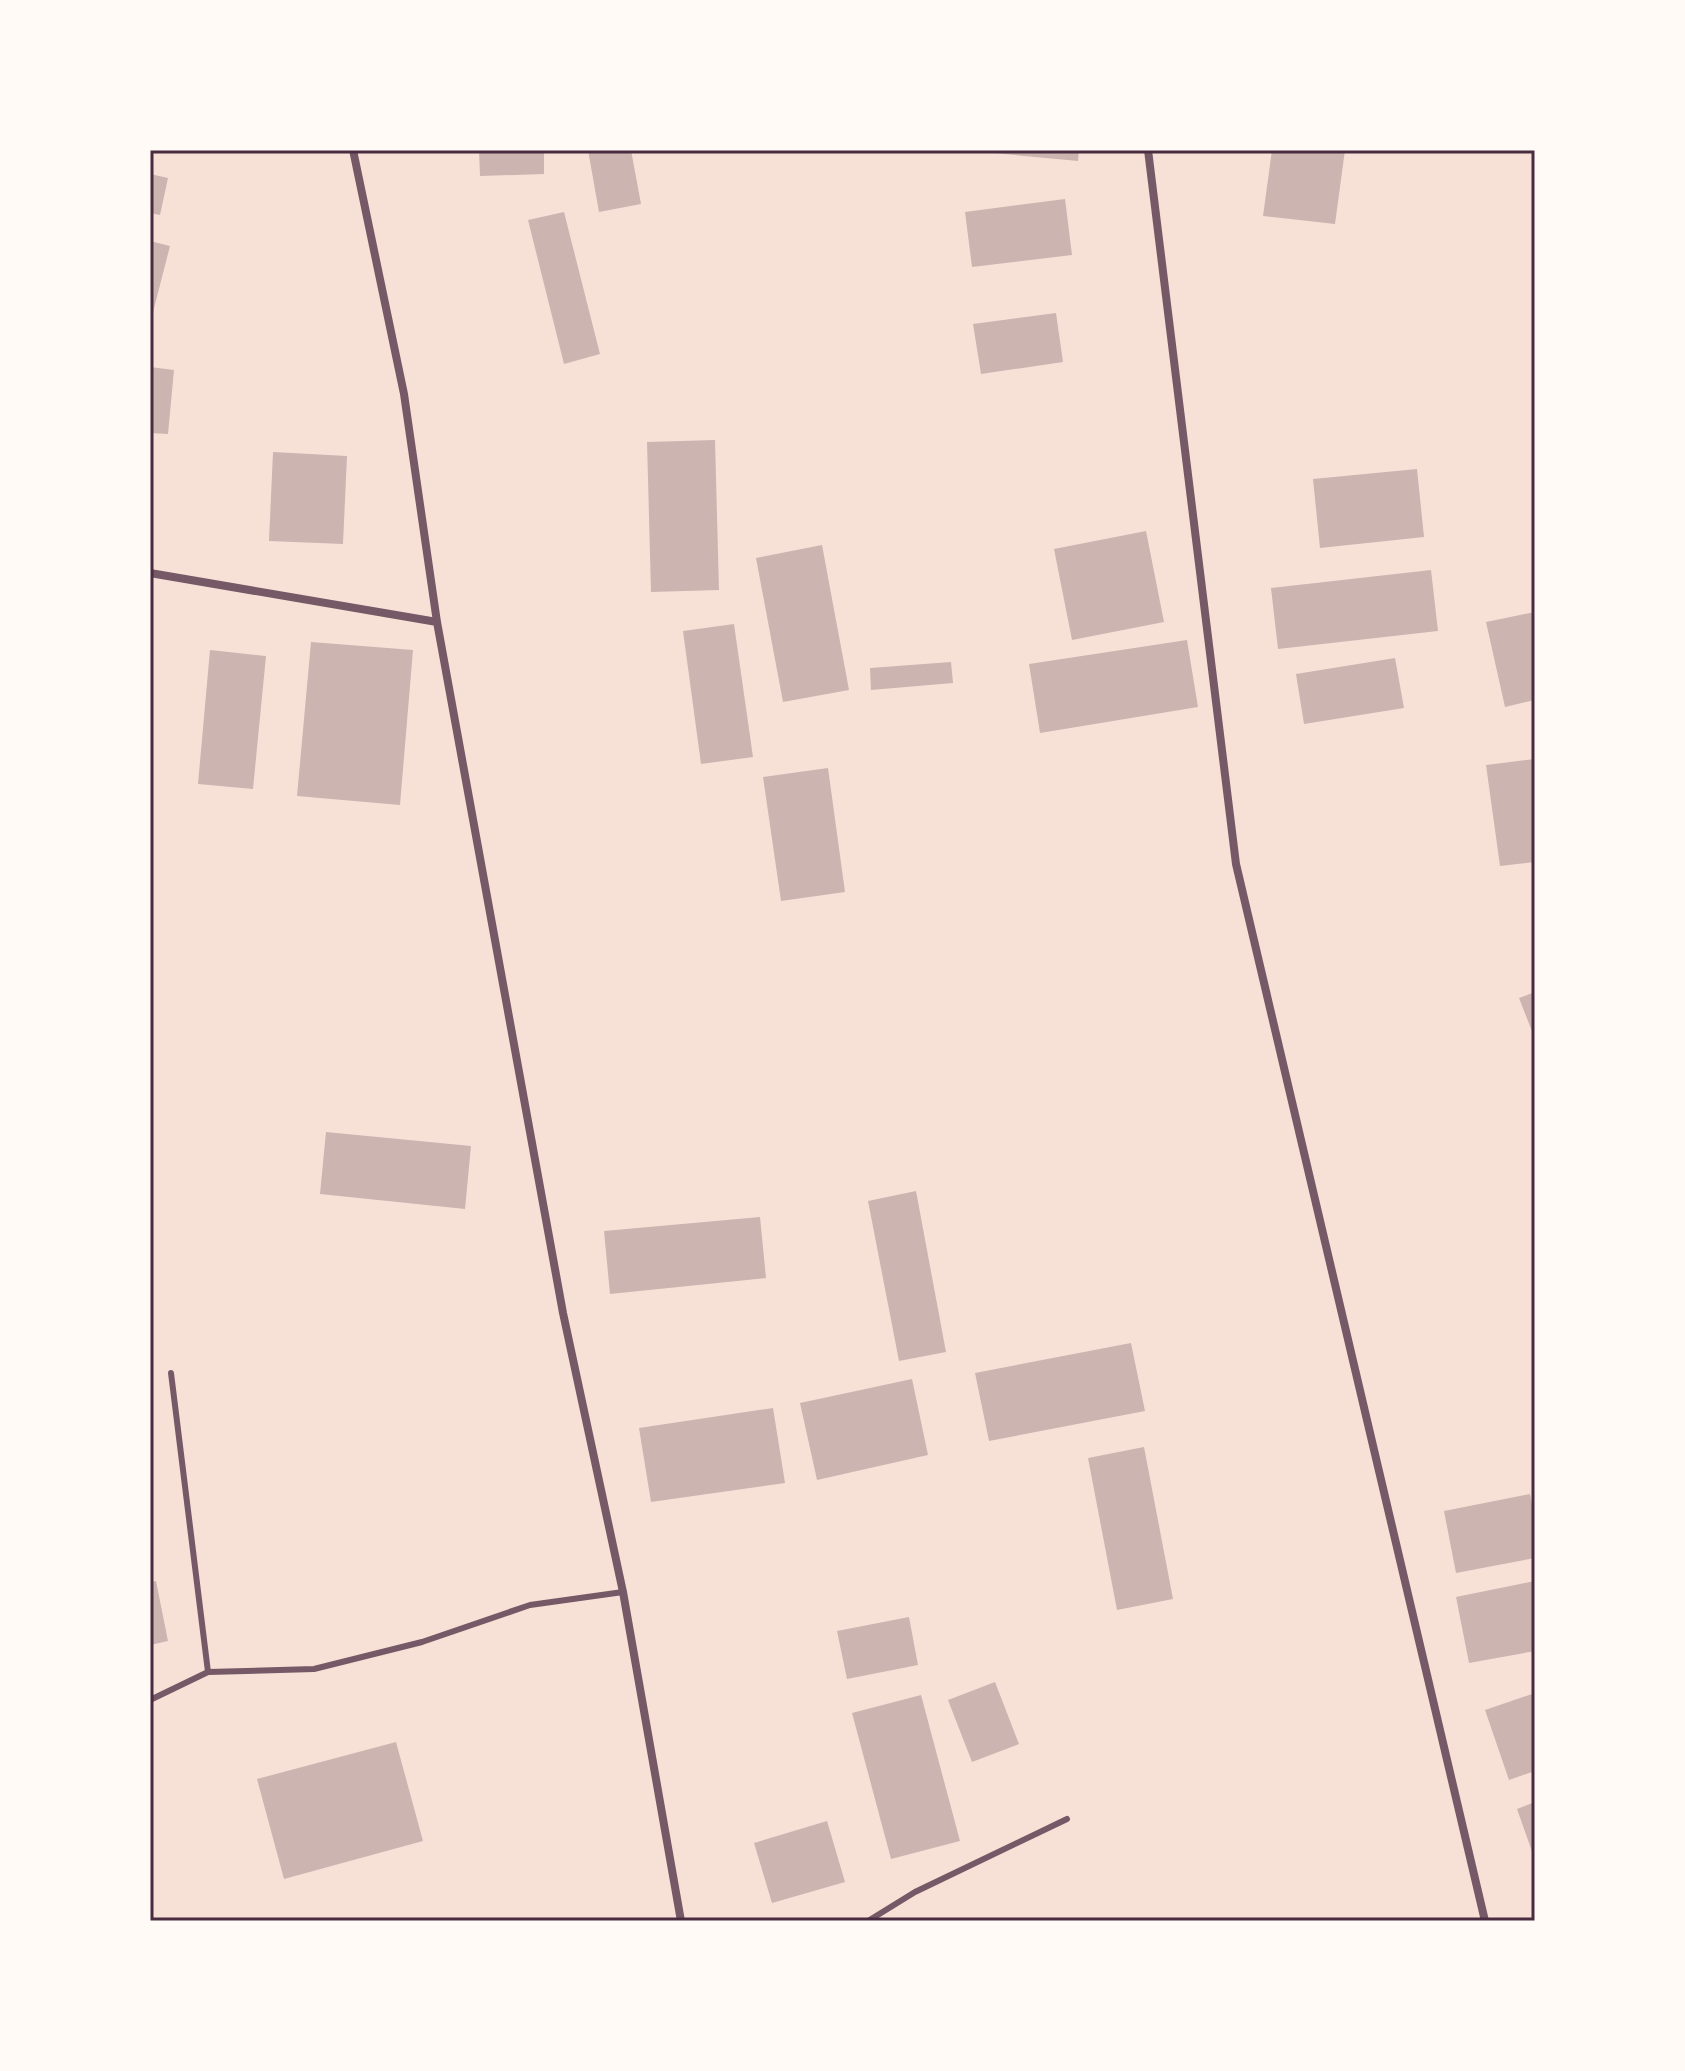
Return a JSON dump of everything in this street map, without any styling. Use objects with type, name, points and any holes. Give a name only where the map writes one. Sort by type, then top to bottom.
[{"type":"street","points":[[353,150],[404,394],[437,622],[563,1313],[623,1592],[681,1921]]},
{"type":"street","points":[[1148,150],[1236,864],[1485,1921]]},
{"type":"street","points":[[150,573],[437,622]]},
{"type":"lane","points":[[171,1373],[208,1672]]},
{"type":"lane","points":[[150,1700],[208,1672],[314,1669],[422,1642],[530,1605],[623,1592]]},
{"type":"lane","points":[[868,1921],[915,1892],[1067,1819]]},
{"type":"building","points":[[479,150],[544,150],[544,174],[480,176]]},
{"type":"building","points":[[588,150],[631,150],[641,204],[599,212]]},
{"type":"building","points":[[984,150],[1079,150],[1078,161]]},
{"type":"building","points":[[1272,150],[1345,150],[1335,224],[1263,216]]},
{"type":"building","points":[[150,174],[168,178],[160,215],[150,213]]},
{"type":"building","points":[[1065,199],[1072,255],[972,267],[965,212]]},
{"type":"building","points":[[564,212],[600,354],[564,364],[528,220]]},
{"type":"building","points":[[150,241],[170,246],[151,320],[150,320]]},
{"type":"building","points":[[1056,313],[1063,362],[981,374],[973,324]]},
{"type":"building","points":[[150,367],[174,370],[168,434],[150,433]]},
{"type":"building","points":[[715,440],[719,590],[651,592],[647,442]]},
{"type":"building","points":[[273,452],[347,456],[343,544],[269,541]]},
{"type":"building","points":[[1417,469],[1424,537],[1320,548],[1313,479]]},
{"type":"building","points":[[1146,531],[1164,622],[1072,640],[1054,549]]},
{"type":"building","points":[[822,545],[849,690],[783,702],[756,558]]},
{"type":"building","points":[[1431,570],[1438,631],[1278,649],[1271,588]]},
{"type":"building","points":[[1535,612],[1535,700],[1505,707],[1486,622]]},
{"type":"building","points":[[734,624],[753,757],[701,764],[683,631]]},
{"type":"building","points":[[1187,640],[1198,707],[1040,733],[1029,664]]},
{"type":"building","points":[[311,642],[413,650],[400,805],[297,796]]},
{"type":"building","points":[[210,650],[266,656],[253,789],[198,784]]},
{"type":"building","points":[[1395,658],[1404,708],[1304,724],[1296,674]]},
{"type":"building","points":[[951,662],[953,683],[871,690],[870,668]]},
{"type":"building","points":[[1535,759],[1535,862],[1500,866],[1486,765]]},
{"type":"building","points":[[828,768],[845,892],[781,901],[763,777]]},
{"type":"building","points":[[1535,992],[1535,1039],[1519,998]]},
{"type":"building","points":[[326,1132],[471,1146],[465,1209],[320,1194]]},
{"type":"building","points":[[916,1191],[946,1352],[899,1361],[868,1201]]},
{"type":"building","points":[[760,1217],[766,1278],[610,1294],[604,1231]]},
{"type":"building","points":[[1131,1343],[1145,1411],[989,1441],[975,1373]]},
{"type":"building","points":[[912,1379],[928,1455],[817,1480],[800,1403]]},
{"type":"building","points":[[773,1408],[785,1483],[651,1502],[639,1428]]},
{"type":"building","points":[[1144,1447],[1173,1599],[1117,1610],[1088,1458]]},
{"type":"building","points":[[1530,1494],[1535,1519],[1535,1558],[1456,1573],[1444,1511]]},
{"type":"building","points":[[156,1581],[168,1641],[150,1645],[150,1582]]},
{"type":"building","points":[[1535,1581],[1535,1651],[1469,1663],[1456,1597]]},
{"type":"building","points":[[909,1617],[918,1665],[847,1679],[837,1631]]},
{"type":"building","points":[[995,1682],[1019,1744],[972,1762],[948,1700]]},
{"type":"building","points":[[1535,1693],[1535,1771],[1509,1780],[1485,1710]]},
{"type":"building","points":[[921,1695],[960,1841],[891,1859],[852,1713]]},
{"type":"building","points":[[396,1742],[423,1841],[284,1879],[257,1779]]},
{"type":"building","points":[[1535,1802],[1535,1860],[1517,1809]]},
{"type":"building","points":[[827,1821],[845,1882],[772,1903],[754,1843]]}]
